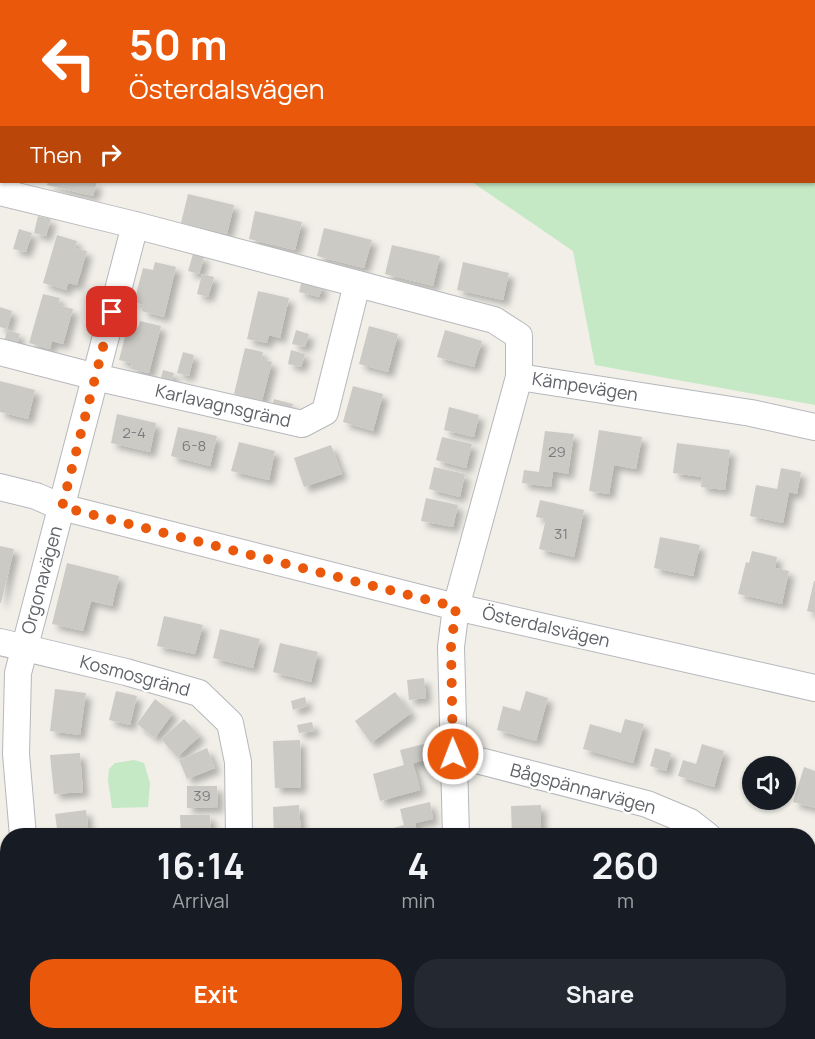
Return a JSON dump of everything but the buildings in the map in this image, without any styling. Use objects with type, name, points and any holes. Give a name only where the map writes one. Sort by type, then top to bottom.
[{"type":"street","points":[[0,192],[135,225],[494,320],[519,336],[519,377]]},
{"type":"street","name":"Orgonavägen","points":[[22,828],[16,754],[18,673],[12,645],[62,507],[135,225]]},
{"type":"street","name":"Karlavagnsgränd","points":[[0,352],[95,377],[302,424],[325,412],[357,284]]},
{"type":"street","name":"Kämpevägen","points":[[456,828],[451,647],[456,607],[519,377],[751,413],[815,427]]},
{"type":"street","name":"Österdalsvägen","points":[[0,487],[36,496],[62,507],[456,607],[815,688]]},
{"type":"street","name":"Kosmosgränd","points":[[12,645],[126,672],[199,693],[230,723],[238,762],[239,828]]},
{"type":"street","name":"Bågspännarvägen","points":[[453,754],[647,804],[690,822],[698,828]]},
{"type":"green space","points":[[473,183],[815,183],[815,405],[595,365],[573,251]]},
{"type":"green space","points":[[134,760],[144,763],[150,783],[148,807],[112,808],[108,780],[109,769],[115,763]]},
{"type":"route","points":[[112,312],[62,507],[456,607],[451,647],[453,754]]}]
